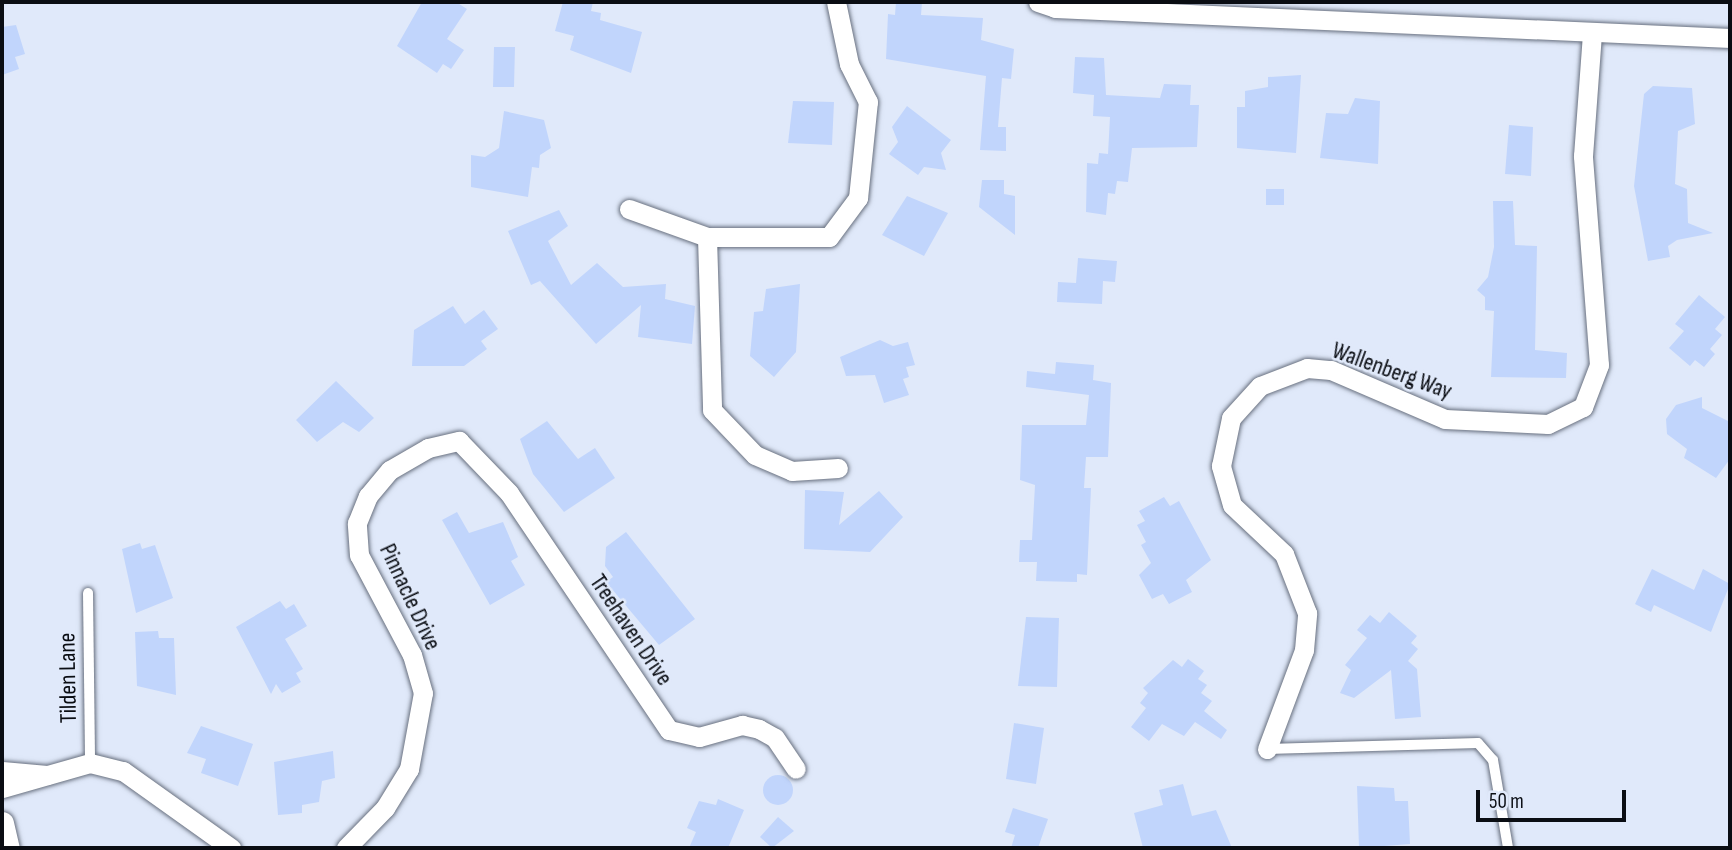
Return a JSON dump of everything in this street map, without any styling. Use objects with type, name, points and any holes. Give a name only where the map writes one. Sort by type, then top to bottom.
[{"type":"street","points":[[629,209],[707,237],[829,237],[858,198],[868,102],[849,64],[835,2]]},
{"type":"street","points":[[1038,2],[1055,8],[1730,38]]},
{"type":"street","name":"Wallenberg Way","points":[[1267,749],[1304,650],[1307,613],[1284,554],[1232,505],[1221,466],[1231,418],[1260,386],[1307,368],[1331,370],[1445,419],[1548,424],[1583,407],[1599,365],[1583,156],[1592,32]]},
{"type":"street","points":[[707,237],[712,410],[755,455],[792,471],[838,468]]},
{"type":"street","name":"Treehaven Drive","points":[[459,441],[509,493],[669,730],[699,737],[742,725],[759,729],[775,737],[796,769]]},
{"type":"street","name":"Pinnacle Drive","points":[[346,848],[385,808],[409,769],[423,693],[412,655],[359,555],[357,523],[368,496],[390,470],[428,448],[459,441]]},
{"type":"street","points":[[2,788],[89,763],[123,771],[158,790],[231,848]]},
{"type":"street","points":[[2,771],[48,775]]},
{"type":"street","points":[[2,823],[8,848]]},
{"type":"lane","name":"Tilden Lane","points":[[88,593],[89,763]]},
{"type":"lane","points":[[1267,749],[1478,743],[1493,760],[1508,848]]},
{"type":"building","points":[[422,2],[456,2],[467,9],[447,39],[464,50],[451,69],[443,64],[437,73],[397,46]]},
{"type":"building","points":[[563,2],[593,2],[591,11],[601,13],[600,20],[642,32],[631,73],[570,50],[574,36],[555,31]]},
{"type":"building","points":[[896,2],[922,2],[921,15],[983,18],[981,40],[1014,49],[1011,79],[1002,78],[998,127],[1006,127],[1006,151],[980,150],[986,76],[886,59],[888,14],[895,15]]},
{"type":"building","points":[[16,25],[25,54],[15,57],[19,69],[2,75],[2,27]]},
{"type":"building","points":[[494,47],[515,47],[514,87],[493,87]]},
{"type":"building","points":[[1075,57],[1104,58],[1106,95],[1160,98],[1164,84],[1191,85],[1190,105],[1199,105],[1197,147],[1132,148],[1128,182],[1117,181],[1115,194],[1108,193],[1106,215],[1086,212],[1087,163],[1098,164],[1099,153],[1108,154],[1110,117],[1093,116],[1094,95],[1073,93]]},
{"type":"building","points":[[1301,75],[1296,153],[1237,148],[1237,107],[1245,107],[1245,91],[1268,87],[1268,77]]},
{"type":"building","points":[[1653,86],[1692,88],[1695,124],[1678,131],[1675,184],[1687,189],[1688,223],[1713,233],[1677,240],[1668,246],[1670,257],[1648,261],[1634,186],[1644,94]]},
{"type":"building","points":[[1355,98],[1380,101],[1378,164],[1320,158],[1326,113],[1348,114]]},
{"type":"building","points":[[793,101],[834,102],[832,145],[788,143]]},
{"type":"building","points":[[907,106],[951,140],[941,153],[946,170],[924,167],[918,175],[889,154],[898,142],[892,127]]},
{"type":"building","points":[[504,111],[544,120],[551,148],[540,155],[539,168],[532,167],[528,197],[471,187],[471,155],[485,157],[499,148]]},
{"type":"building","points":[[1509,125],[1533,127],[1531,176],[1505,174]]},
{"type":"building","points":[[982,180],[1004,180],[1004,194],[1015,196],[1015,235],[979,207]]},
{"type":"building","points":[[1266,189],[1284,189],[1284,205],[1266,205]]},
{"type":"building","points":[[907,196],[948,213],[924,256],[882,235]]},
{"type":"building","points":[[1493,201],[1513,201],[1515,245],[1537,246],[1535,350],[1567,353],[1566,378],[1491,377],[1494,311],[1485,310],[1485,297],[1477,290],[1488,277],[1494,247]]},
{"type":"building","points":[[559,210],[568,226],[548,241],[571,285],[597,263],[623,287],[666,284],[665,299],[695,306],[692,344],[638,337],[641,305],[596,344],[540,281],[531,285],[508,231]]},
{"type":"building","points":[[1078,258],[1117,261],[1115,282],[1103,281],[1102,304],[1057,302],[1058,282],[1076,283]]},
{"type":"building","points":[[800,284],[796,352],[774,377],[750,356],[754,312],[763,311],[766,289]]},
{"type":"building","points":[[1699,295],[1725,317],[1715,329],[1722,335],[1710,349],[1715,354],[1704,367],[1695,360],[1690,366],[1669,348],[1684,331],[1675,324]]},
{"type":"building","points":[[453,306],[465,324],[484,310],[498,329],[481,341],[487,349],[464,366],[412,366],[414,330]]},
{"type":"building","points":[[880,340],[893,346],[908,342],[915,365],[906,367],[909,377],[903,379],[909,395],[884,403],[875,375],[846,376],[840,357]]},
{"type":"building","points":[[1056,362],[1094,365],[1093,380],[1111,383],[1108,457],[1086,457],[1084,488],[1091,488],[1087,575],[1077,574],[1077,582],[1036,581],[1037,562],[1019,562],[1020,540],[1032,540],[1035,485],[1020,480],[1022,425],[1086,425],[1089,395],[1026,387],[1027,371],[1055,374]]},
{"type":"building","points":[[336,381],[374,418],[359,432],[343,422],[317,442],[296,420]]},
{"type":"building","points":[[1702,397],[1702,408],[1730,422],[1730,459],[1716,478],[1684,458],[1687,449],[1667,434],[1666,419],[1676,405]]},
{"type":"building","points":[[547,421],[578,459],[595,448],[615,478],[564,512],[533,474],[520,439]]},
{"type":"building","points":[[805,490],[844,492],[839,525],[879,491],[903,517],[870,552],[804,549]]},
{"type":"building","points":[[1164,497],[1170,506],[1179,501],[1211,560],[1186,580],[1192,592],[1169,604],[1163,594],[1152,599],[1139,575],[1151,563],[1141,545],[1146,542],[1137,525],[1145,521],[1139,511]]},
{"type":"building","points":[[457,512],[469,533],[503,522],[518,557],[511,561],[525,585],[490,605],[442,520]]},
{"type":"building","points":[[626,532],[695,619],[659,645],[606,582],[613,577],[605,566],[606,547]]},
{"type":"building","points":[[140,543],[142,549],[155,545],[173,598],[136,613],[122,549]]},
{"type":"building","points":[[1652,569],[1694,590],[1703,569],[1730,584],[1711,632],[1654,605],[1651,612],[1635,604]]},
{"type":"building","points":[[280,601],[286,609],[294,604],[307,626],[285,639],[303,669],[296,673],[301,682],[282,693],[276,684],[271,694],[236,627]]},
{"type":"building","points":[[1389,612],[1417,636],[1411,643],[1418,649],[1408,661],[1417,669],[1421,717],[1395,719],[1391,670],[1354,698],[1340,693],[1351,670],[1345,665],[1367,638],[1357,630],[1370,615],[1380,623]]},
{"type":"building","points":[[1026,617],[1059,618],[1057,687],[1018,686]]},
{"type":"building","points":[[158,631],[159,638],[174,638],[176,695],[137,686],[135,632]]},
{"type":"building","points":[[1188,659],[1204,671],[1198,679],[1207,685],[1201,693],[1212,701],[1204,711],[1227,730],[1221,739],[1195,722],[1184,736],[1162,724],[1149,741],[1131,727],[1146,708],[1140,703],[1148,693],[1143,688],[1173,660],[1182,667]]},
{"type":"building","points":[[1014,723],[1044,728],[1036,784],[1006,779]]},
{"type":"building","points":[[201,726],[253,744],[238,786],[201,773],[206,759],[187,753]]},
{"type":"building","points":[[333,751],[335,778],[322,781],[319,802],[302,805],[302,813],[278,815],[274,762]]},
{"type":"building","points":[[778,775],[789,779],[793,790],[789,801],[778,805],[767,801],[763,790],[767,779]]},
{"type":"building","points":[[1183,784],[1192,816],[1216,810],[1232,848],[1143,848],[1134,813],[1163,805],[1159,790]]},
{"type":"building","points":[[1357,786],[1394,788],[1395,801],[1408,801],[1410,844],[1359,848]]},
{"type":"building","points":[[718,799],[744,810],[728,848],[689,848],[696,832],[687,828],[699,801],[716,805]]},
{"type":"building","points":[[1013,808],[1048,819],[1038,848],[1011,848],[1015,835],[1005,832]]},
{"type":"building","points":[[778,817],[794,831],[772,848],[760,837]]}]
